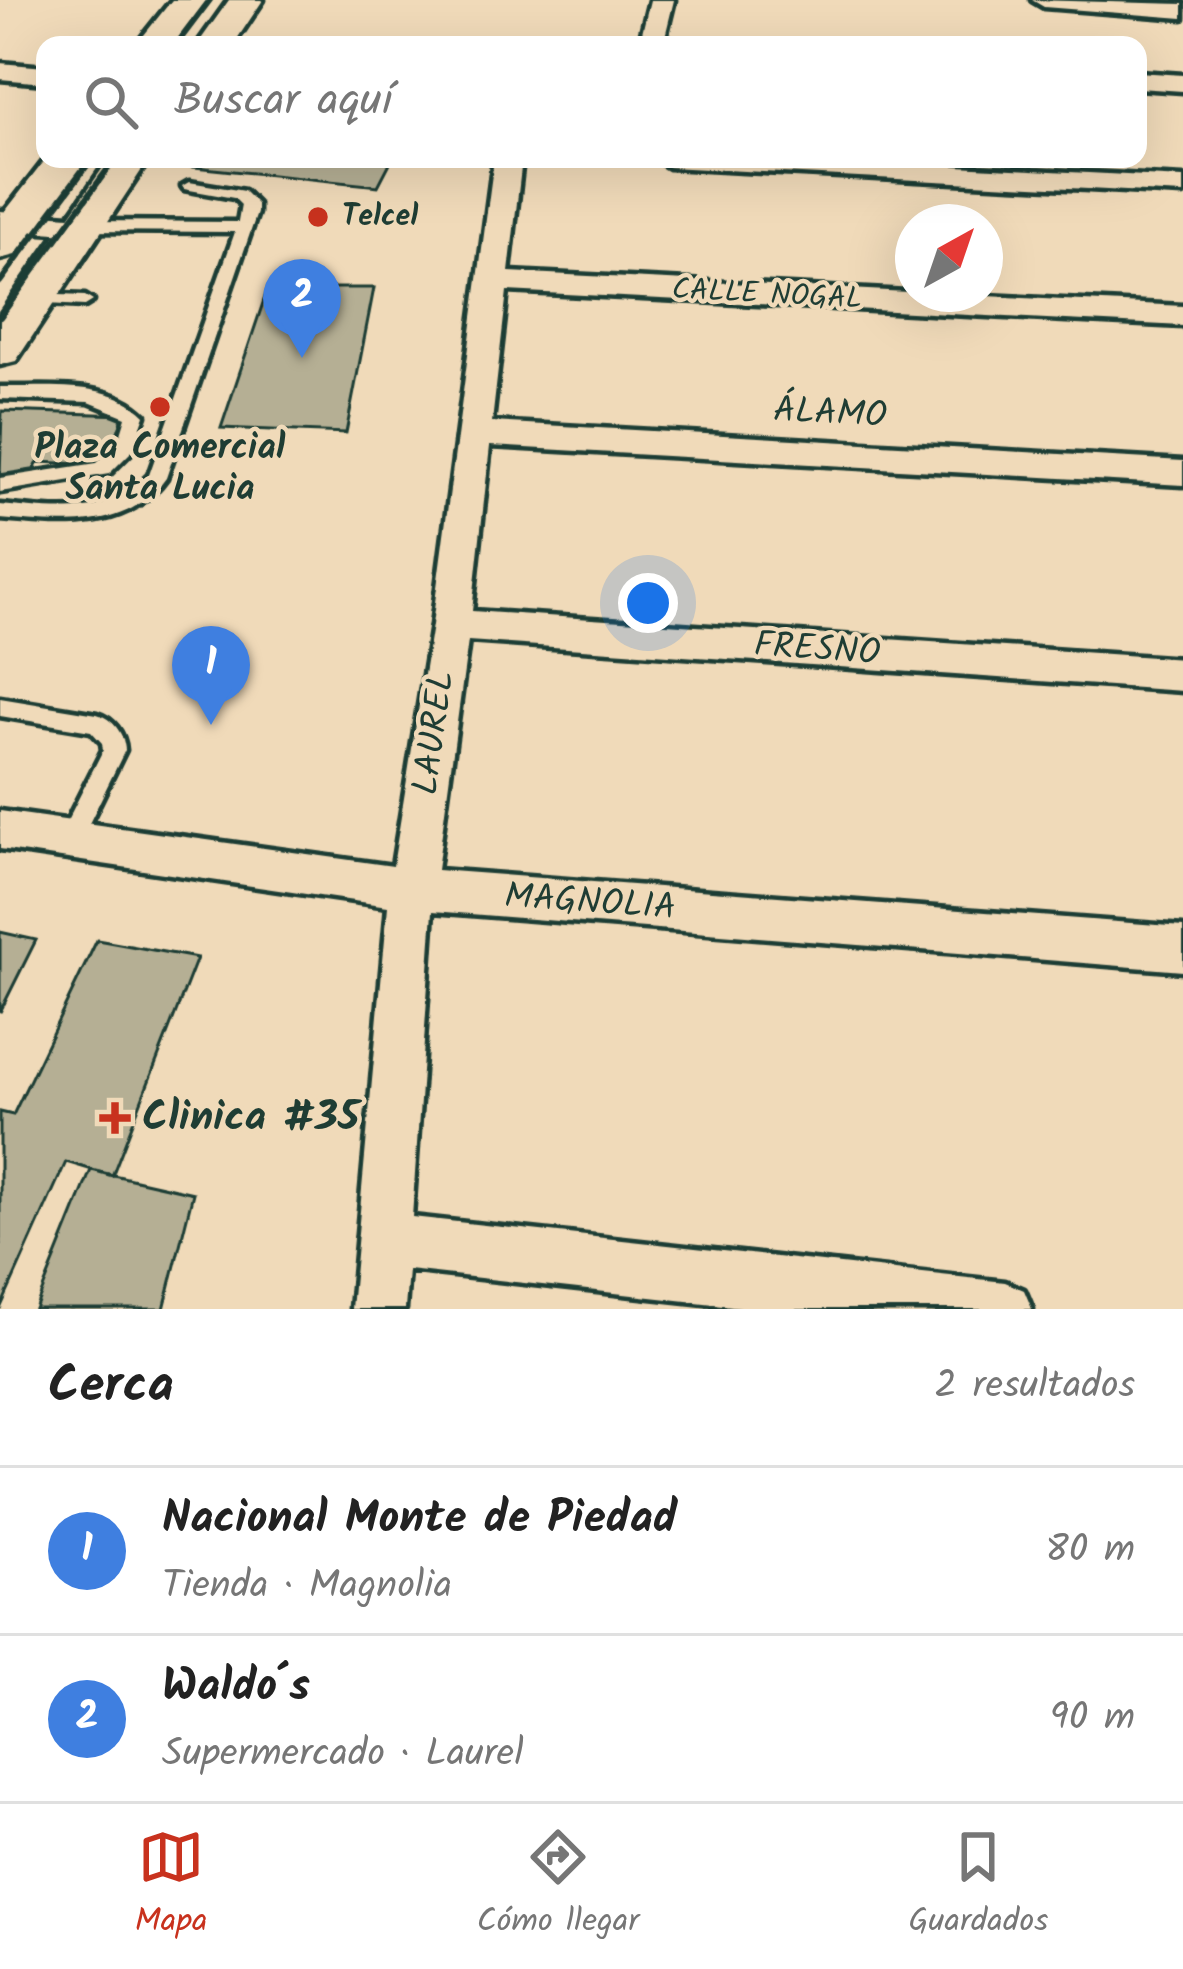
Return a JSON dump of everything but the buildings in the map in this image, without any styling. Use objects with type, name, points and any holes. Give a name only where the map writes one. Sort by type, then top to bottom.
[{"type":"main road","points":[[161,36],[190,0]]},
{"type":"main road","points":[[221,36],[246,0]]},
{"type":"main road","points":[[6,230],[59,168]]},
{"type":"main road","points":[[0,350],[123,168]]},
{"type":"street","points":[[653,36],[662,0]]},
{"type":"street","points":[[1044,0],[1177,11],[1183,44]]},
{"type":"street","points":[[0,71],[36,74]]},
{"type":"street","points":[[1147,81],[1183,83]]},
{"type":"street","name":"LAUREL","points":[[378,1309],[412,890],[451,625],[507,168]]},
{"type":"street","points":[[840,168],[1183,186]]},
{"type":"street","points":[[6,230],[83,226]]},
{"type":"street","name":"CALLE NOGAL","points":[[495,280],[1183,316]]},
{"type":"street","name":"ÁLAMO","points":[[473,433],[1183,473]]},
{"type":"street","name":"FRESNO","points":[[451,625],[1183,674]]},
{"type":"street","name":"MAGNOLIA","points":[[0,830],[412,890],[1183,949]]},
{"type":"street","points":[[386,1241],[1005,1309]]},
{"type":"lane","points":[[0,512],[73,518],[100,514],[145,494],[157,478],[249,213],[245,198],[189,186]]},
{"type":"lane","points":[[83,226],[244,226]]},
{"type":"lane","points":[[33,299],[85,301]]},
{"type":"lane","points":[[0,393],[99,397],[121,403],[136,415],[126,446],[102,469],[0,485]]},
{"type":"lane","points":[[0,707],[98,723],[113,740],[114,750],[69,841]]},
{"type":"railway","points":[[183,36],[210,0]]},
{"type":"railway","points":[[0,282],[85,168]]},
{"type":"railway","points":[[0,317],[108,168]]},
{"type":"place","name":"Telcel","points":[[318,217]]},
{"type":"place","name":"Waldo´s","points":[[302,358]]},
{"type":"place","name":"Plaza Comercial Santa Lucia","points":[[160,407]]},
{"type":"place","name":"Nacional Monte de Piedad","points":[[211,725]]},
{"type":"place","name":"Clinica #35","points":[[115,1118]]}]
